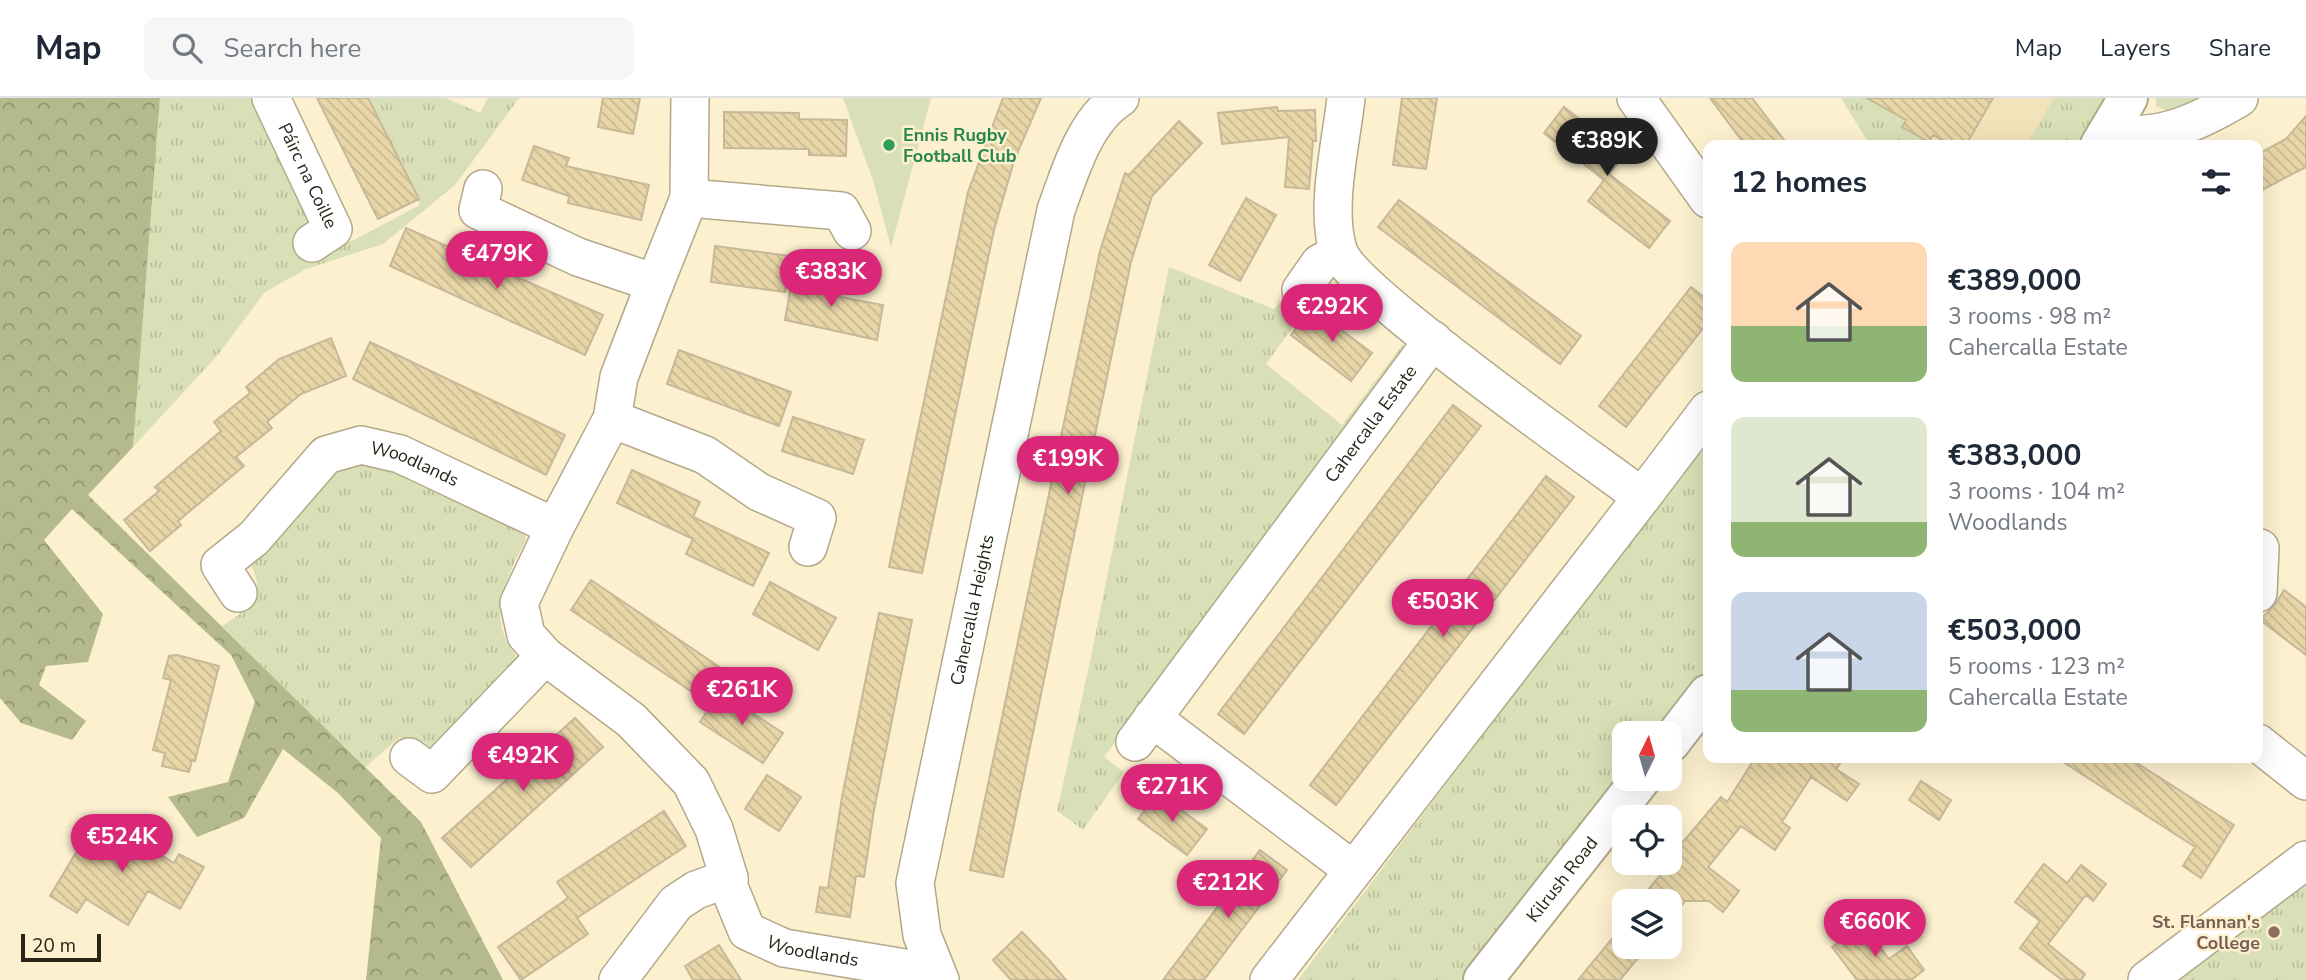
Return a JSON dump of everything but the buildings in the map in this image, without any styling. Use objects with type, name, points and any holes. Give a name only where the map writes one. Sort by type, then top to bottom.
[{"type":"main road","points":[[2104,138],[2128,98]]},
{"type":"main road","points":[[1682,728],[1703,700]]},
{"type":"main road","name":"Kilrush Road","points":[[1483,980],[1632,791]]},
{"type":"street","name":"Páirc na Coille","points":[[271,98],[332,229],[312,243]]},
{"type":"street","name":"Woodlands","points":[[691,98],[689,198],[619,377],[612,419],[555,527],[519,603],[526,635],[545,656],[631,720],[691,782],[714,829],[729,878],[729,887],[747,931],[784,948],[937,977]]},
{"type":"street","name":"Cahercalla Heights","points":[[937,977],[922,935],[915,883],[1056,210],[1079,148],[1109,105],[1120,98]]},
{"type":"street","points":[[1346,98],[1332,221],[1339,253],[1358,278],[1433,340],[1642,497]]},
{"type":"street","points":[[1636,98],[1703,192]]},
{"type":"street","points":[[2104,138],[2168,132],[2211,114],[2239,98]]},
{"type":"street","points":[[483,189],[478,210],[578,257],[654,283]]},
{"type":"street","points":[[689,198],[841,211],[852,231]]},
{"type":"street","points":[[1301,289],[1320,262],[1339,253]]},
{"type":"street","name":"Cahercalla Estate","points":[[1353,870],[1143,730],[1433,340]]},
{"type":"street","points":[[1269,980],[1703,417]]},
{"type":"street","points":[[612,419],[705,455],[759,492],[817,518],[808,547]]},
{"type":"street","name":"Woodlands","points":[[238,593],[220,565],[254,538],[326,455],[361,445],[400,454],[555,527]]},
{"type":"street","points":[[409,757],[432,774],[545,656]]},
{"type":"street","points":[[2263,747],[2306,781]]},
{"type":"street","points":[[2147,980],[2306,860]]},
{"type":"street","points":[[618,980],[676,903],[696,890],[729,878]]},
{"type":"shaded area","points":[[1841,98],[2068,98],[2040,140],[1867,140]]},
{"type":"green space","points":[[0,98],[160,98],[133,447],[88,495],[421,822],[503,980],[366,980],[381,838],[338,793],[283,749],[244,818],[197,837],[168,797],[228,782],[255,702],[231,655],[72,509],[44,540],[103,614],[88,662],[46,666],[39,685],[86,721],[72,740],[21,723],[0,698]]},
{"type":"green space","points":[[160,98],[260,98],[311,219],[306,230],[294,237],[307,255],[354,240],[420,205],[368,98],[446,98],[480,113],[488,98],[519,98],[456,184],[383,244],[306,269],[265,292],[216,357],[133,447]]},
{"type":"green space","name":"Ennis Rugby Football Club","points":[[843,98],[931,98],[891,247],[873,180]]},
{"type":"green space","points":[[1841,98],[1867,98],[1906,120],[1903,127],[1926,140],[1867,140]]},
{"type":"green space","points":[[2054,98],[2107,98],[2081,140],[2029,140]]},
{"type":"green space","points":[[2156,98],[2214,98],[2170,112],[2156,106]]},
{"type":"green space","points":[[1169,267],[1274,309],[1281,301],[1301,316],[1266,364],[1342,425],[1403,344],[1403,360],[1104,757],[1124,772],[1083,830],[1057,811],[1090,662]]},
{"type":"green space","points":[[1703,444],[1703,674],[1666,721],[1612,721],[1612,789],[1461,980],[1298,980]]},
{"type":"green space","points":[[359,461],[400,467],[407,480],[524,533],[526,540],[506,583],[500,612],[507,641],[516,656],[511,670],[505,670],[442,739],[438,754],[416,741],[399,738],[365,767],[222,626],[250,606],[255,599],[257,583],[248,559],[321,475]]},
{"type":"green space","name":"St. Flannan's College","points":[[2306,884],[2306,980],[2177,980]]},
{"type":"place","name":"Ennis Rugby Football Club","points":[[889,145]]},
{"type":"place","name":"St. Flannan's College","points":[[2274,932]]}]
